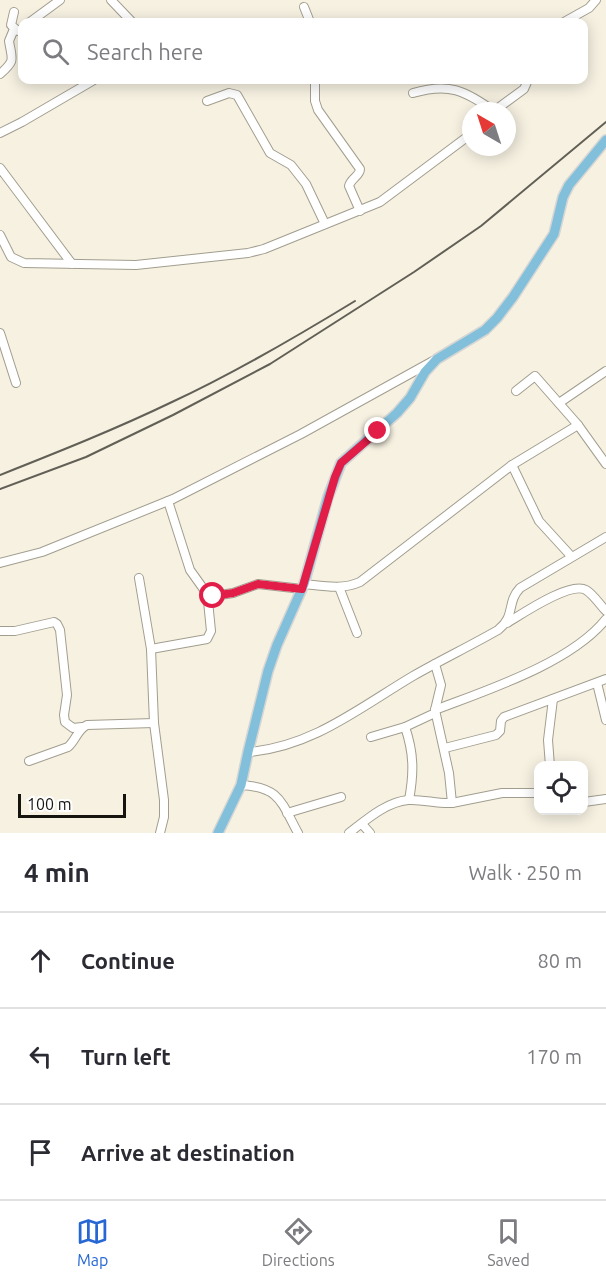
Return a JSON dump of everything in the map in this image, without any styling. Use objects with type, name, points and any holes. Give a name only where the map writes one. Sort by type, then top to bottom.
[{"type":"main road","points":[[218,833],[241,784],[271,663],[303,586],[328,497],[341,463],[398,413],[425,372],[437,359],[485,330],[502,311],[554,234],[563,197],[569,185],[606,140]]},
{"type":"street","points":[[35,18],[60,0]]},
{"type":"street","points":[[111,0],[128,18]]},
{"type":"street","points":[[571,18],[589,8],[597,0]]},
{"type":"street","points":[[304,7],[308,18]]},
{"type":"street","points":[[0,74],[13,59],[9,41],[18,29],[11,22],[14,12]]},
{"type":"street","points":[[0,134],[87,84]]},
{"type":"street","points":[[315,84],[315,101],[318,110],[360,169],[359,174],[352,179],[349,186],[360,211]]},
{"type":"street","points":[[506,102],[519,93],[525,84]]},
{"type":"street","points":[[413,93],[445,87],[472,96],[481,102]]},
{"type":"street","points":[[207,101],[229,93],[237,95],[258,136],[270,153],[291,165],[306,184],[325,224]]},
{"type":"street","points":[[0,235],[6,250],[17,261],[136,265],[248,253],[264,249],[360,211],[388,196],[462,141]]},
{"type":"street","points":[[0,168],[72,264]]},
{"type":"street","points":[[0,333],[16,383]]},
{"type":"street","points":[[0,563],[42,552],[168,501],[292,439],[437,359]]},
{"type":"street","points":[[559,403],[606,371]]},
{"type":"street","points":[[516,391],[535,376],[578,425],[606,464]]},
{"type":"street","points":[[210,598],[258,584],[351,586],[372,574],[512,465],[578,425]]},
{"type":"street","points":[[512,465],[539,521],[572,556]]},
{"type":"street","points":[[168,501],[190,570],[210,598]]},
{"type":"street","points":[[506,624],[514,595],[520,588],[606,537]]},
{"type":"street","points":[[139,578],[151,650],[154,723],[164,800],[164,817],[160,833]]},
{"type":"street","points":[[339,587],[357,633]]},
{"type":"street","points":[[248,752],[288,746],[340,722],[395,687],[487,637],[555,596],[578,589],[586,591],[606,612]]},
{"type":"street","points":[[151,650],[207,639],[211,631],[208,604],[210,598]]},
{"type":"street","points":[[371,737],[405,727],[435,711],[536,668],[587,640],[606,619]]},
{"type":"street","points":[[0,631],[15,631],[54,622],[57,624],[60,630],[66,677],[65,722],[73,728],[82,728]]},
{"type":"street","points":[[435,664],[441,685],[435,711],[445,748],[452,802]]},
{"type":"street","points":[[445,748],[496,735],[500,731],[504,717],[606,679]]},
{"type":"street","points":[[597,682],[606,720]]},
{"type":"street","points":[[550,761],[548,740],[553,699]]},
{"type":"street","points":[[29,761],[68,747],[82,728],[87,725],[154,723]]},
{"type":"street","points":[[405,727],[414,759],[410,800]]},
{"type":"street","points":[[241,784],[267,788],[277,796],[298,833]]},
{"type":"street","points":[[349,833],[387,807],[410,800],[440,804],[502,793],[534,793]]},
{"type":"street","points":[[287,813],[341,797]]},
{"type":"street","points":[[588,801],[606,799]]},
{"type":"street","points":[[362,824],[370,833]]},
{"type":"railway","points":[[0,489],[86,457],[270,364],[414,272],[481,226],[606,122]]},
{"type":"railway","points":[[0,475],[108,431],[196,391],[355,301]]},
{"type":"route","points":[[213,596],[233,593],[258,584],[302,589],[318,530],[341,463],[378,431]]}]
